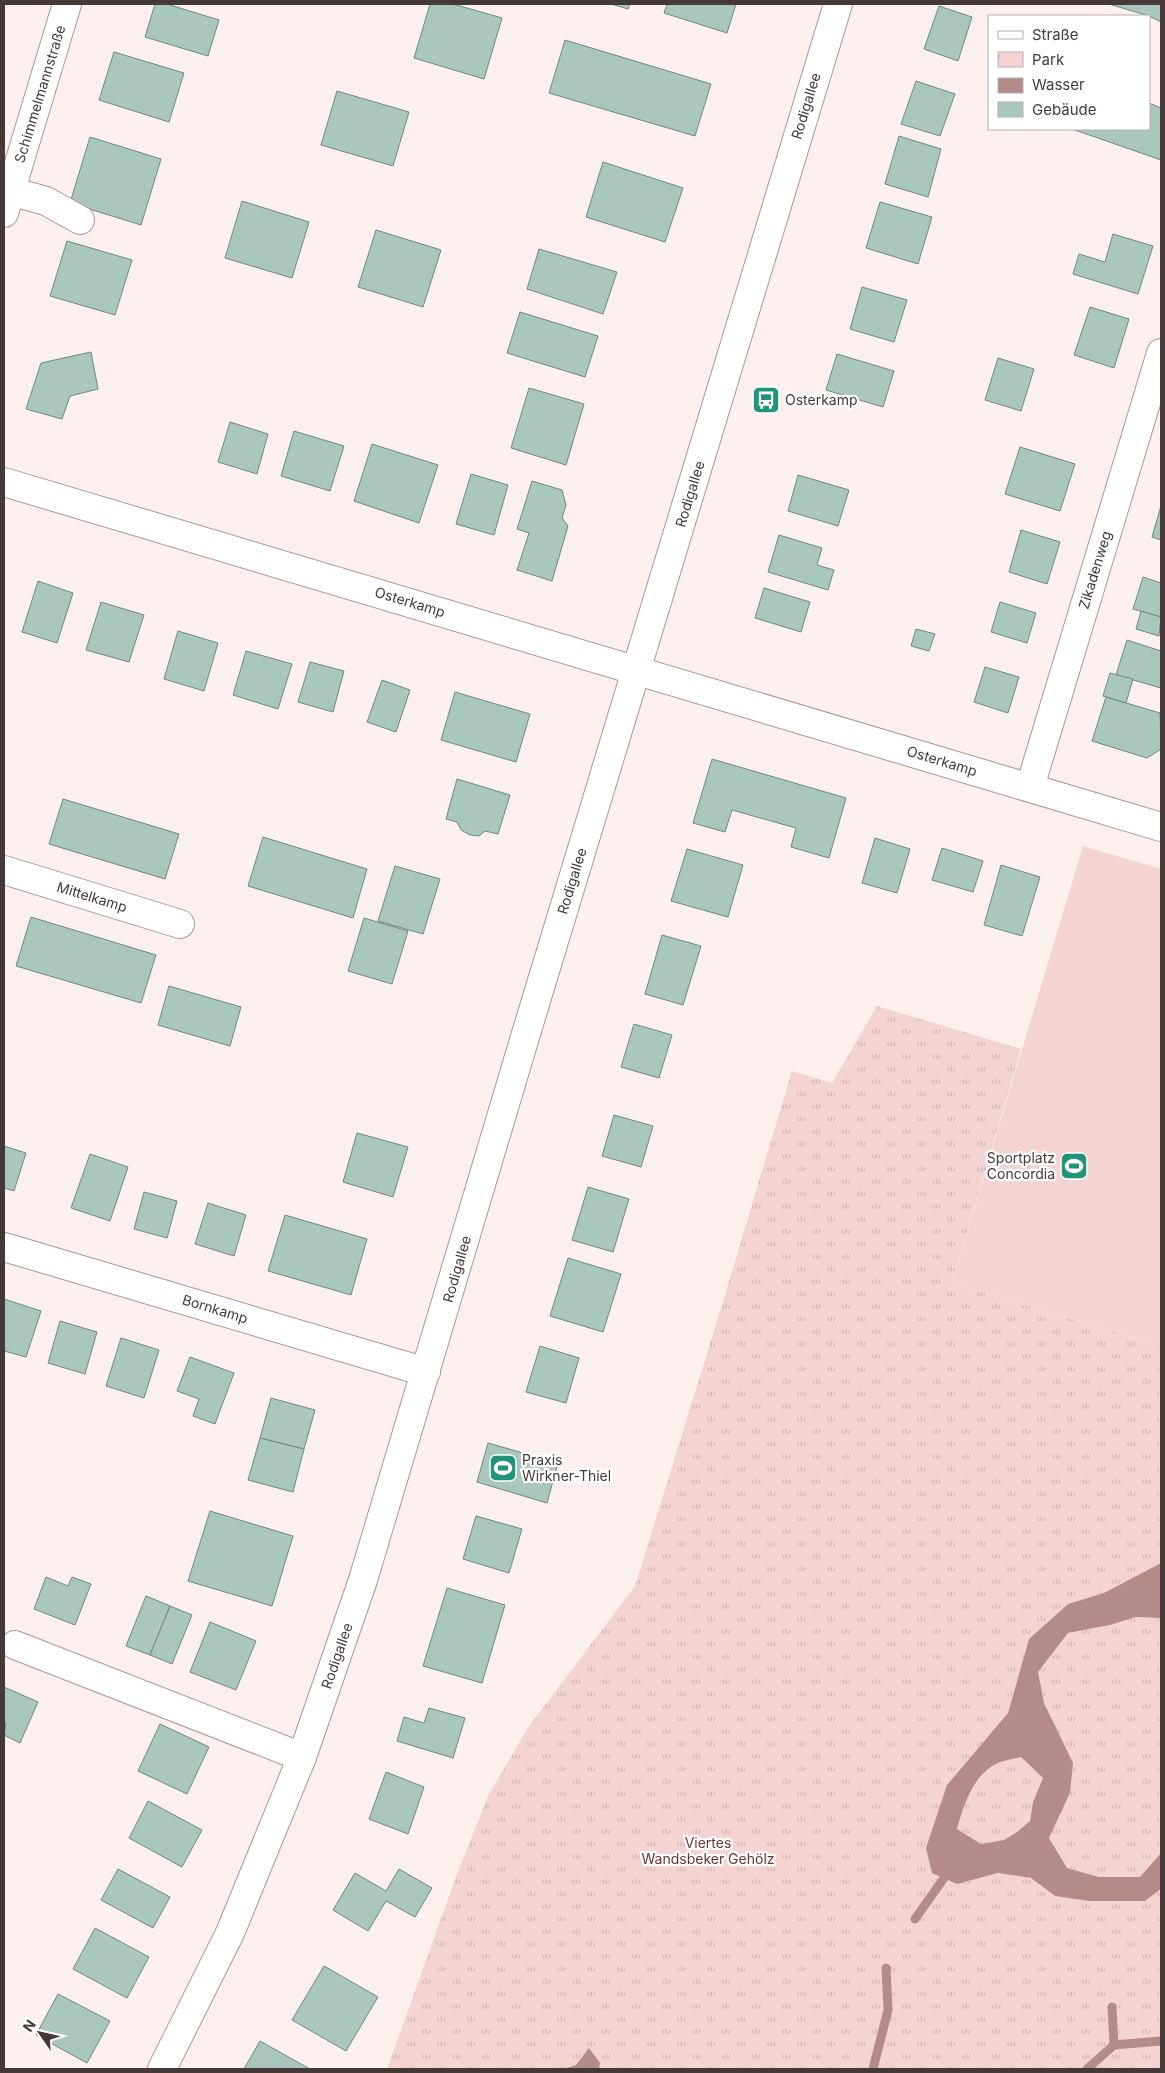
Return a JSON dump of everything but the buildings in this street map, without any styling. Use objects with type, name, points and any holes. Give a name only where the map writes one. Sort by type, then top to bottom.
[{"type":"street","name":"Schimmelmannstraße","points":[[7,202],[67,4]]},
{"type":"street","name":"Rodigallee","points":[[162,2069],[230,1933],[302,1757],[363,1580],[810,91],[838,4]]},
{"type":"street","points":[[7,202],[46,202],[80,220]]},
{"type":"street","name":"Zikadenweg","points":[[1030,787],[1161,353]]},
{"type":"street","name":"Osterkamp","points":[[4,482],[1161,827]]},
{"type":"street","name":"Mittelkamp","points":[[4,870],[180,924]]},
{"type":"street","name":"Bornkamp","points":[[4,1246],[426,1372]]},
{"type":"street","points":[[15,1645],[302,1757]]},
{"type":"green space","name":"Sportplatz Concordia","points":[[1083,846],[1161,869],[1161,1346],[952,1283]]},
{"type":"green space","name":"Viertes Wandsbeker Gehölz","points":[[877,1006],[1021,1049],[952,1283],[1161,1346],[1161,1563],[1104,1594],[1068,1604],[1029,1639],[1008,1713],[947,1785],[957,1884],[998,1873],[1031,1878],[1055,1896],[1145,1901],[1161,1889],[1161,2069],[599,2069],[600,2063],[576,2065],[564,2069],[387,2069],[457,1874],[488,1796],[527,1729],[635,1586],[792,1071],[832,1083]]},
{"type":"green space","points":[[1136,1617],[1161,1618],[1161,1853],[1140,1878],[1099,1877],[1067,1868],[1049,1838],[1070,1793],[1057,1733],[1044,1703],[1038,1672],[1068,1633],[1110,1625]]},
{"type":"green space","points":[[1021,1757],[1043,1778],[1033,1802],[1030,1821],[1004,1840],[981,1844],[957,1829],[971,1791],[982,1775],[998,1763]]},
{"type":"water","points":[[1161,1563],[1161,1618],[1136,1617],[1110,1625],[1068,1633],[1038,1672],[1044,1703],[1073,1763],[1070,1793],[1049,1838],[1067,1868],[1099,1877],[1140,1877],[1161,1853],[1161,1889],[1145,1901],[1089,1901],[1055,1896],[1031,1878],[998,1873],[957,1884],[932,1873],[926,1848],[947,1785],[1008,1713],[1029,1639],[1068,1604],[1104,1593]],"holes":[[[1021,1757],[1043,1778],[1033,1802],[1030,1821],[1004,1840],[981,1844],[957,1829],[971,1791],[976,1782],[989,1768],[1001,1762]]]},
{"type":"water","points":[[589,2048],[600,2063],[599,2069],[564,2069],[576,2065]]},
{"type":"waterway","points":[[915,1919],[944,1878]]},
{"type":"waterway","points":[[873,2069],[888,2010],[886,1968]]},
{"type":"waterway","points":[[1112,2007],[1114,2045]]},
{"type":"waterway","points":[[1087,2069],[1114,2045],[1161,2041]]},
{"type":"place","name":"Osterkamp","points":[[766,400]]},
{"type":"place","name":"Sportplatz Concordia","points":[[1074,1166]]},
{"type":"place","name":"Praxis Wirkner-Thiel","points":[[503,1468]]}]
